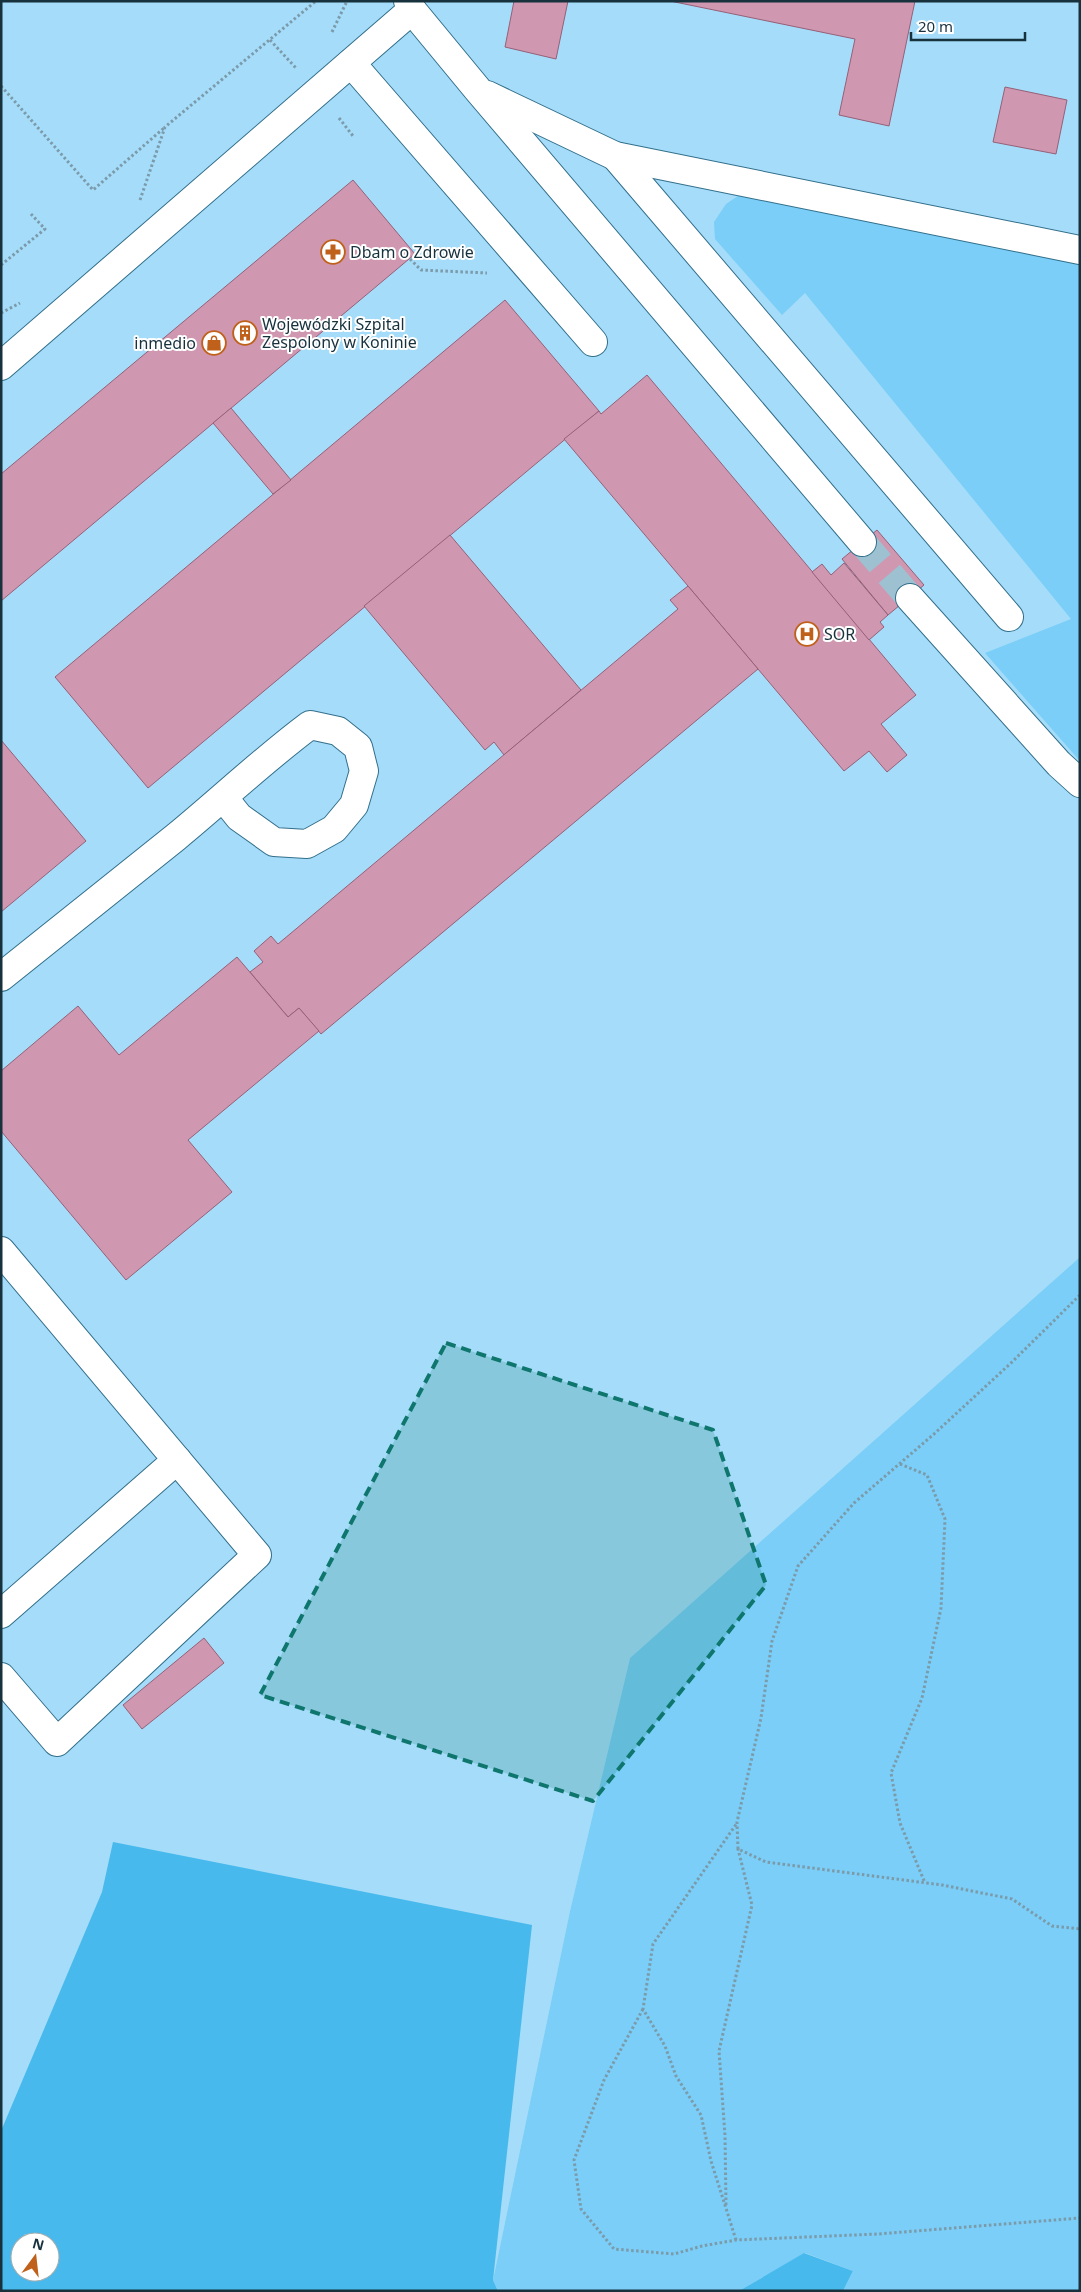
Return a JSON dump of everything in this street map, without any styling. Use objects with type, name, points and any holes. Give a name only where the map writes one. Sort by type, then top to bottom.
[{"type":"lane","points":[[1,366],[351,63],[410,6],[478,90],[862,542]]},
{"type":"lane","points":[[351,63],[593,342]]},
{"type":"lane","points":[[478,90],[615,156],[1080,250]]},
{"type":"lane","points":[[615,156],[1010,617]]},
{"type":"lane","points":[[910,598],[1059,764],[1080,783]]},
{"type":"lane","points":[[1,977],[310,725],[338,731],[358,747],[364,771],[354,805],[334,829],[307,844],[274,842],[239,817],[223,797]]},
{"type":"lane","points":[[1,1251],[257,1555],[56,1742],[1,1677]]},
{"type":"lane","points":[[1,1614],[177,1460]]},
{"type":"path","points":[[1,86],[93,190],[165,127],[316,1]]},
{"type":"path","points":[[270,40],[302,74]]},
{"type":"path","points":[[139,202],[165,127]]},
{"type":"path","points":[[1,265],[45,229],[31,214]]},
{"type":"path","points":[[410,259],[421,270],[491,273]]},
{"type":"path","points":[[726,2208],[725,2136],[719,2051],[752,1906],[738,1849],[737,1822],[761,1718],[772,1641],[798,1566],[854,1503],[900,1464],[1011,1363],[1080,1295]]},
{"type":"path","points":[[900,1464],[928,1475],[945,1519],[941,1608],[922,1698],[891,1774],[900,1823],[925,1883]]},
{"type":"path","points":[[737,1822],[653,1944],[642,2008],[604,2080],[574,2160],[581,2209],[614,2250],[674,2254],[702,2246],[736,2240],[878,2234],[1080,2218]]},
{"type":"path","points":[[738,1849],[766,1862],[925,1883],[1012,1899],[1052,1926],[1080,1929]]},
{"type":"path","points":[[642,2008],[665,2046],[676,2076],[700,2116],[710,2160],[736,2240]]},
{"type":"highlighted area","points":[[446,1343],[713,1430],[766,1585],[593,1801],[260,1695]]},
{"type":"shaded area","points":[[1,1],[1080,1],[1080,1257],[630,1658],[570,1911],[493,2280],[60,2281],[60,2232],[10,2232],[10,2281],[1,2281]]},
{"type":"shaded area","points":[[744,192],[1080,259],[1080,761],[985,653],[1071,619],[805,293],[782,315],[715,239],[714,222],[726,204]]},
{"type":"shaded area","points":[[1080,1257],[1080,2291],[843,2291],[853,2271],[805,2253],[739,2291],[498,2291],[493,2280],[570,1911],[630,1658]]},
{"type":"shaded area","points":[[113,1842],[532,1925],[493,2280],[498,2291],[1,2291],[1,2131],[102,1892]]},
{"type":"shaded area","points":[[804,2253],[853,2271],[843,2291],[739,2291]]},
{"type":"building","points":[[514,1],[568,1],[556,59],[505,47]]},
{"type":"building","points":[[670,1],[915,1],[889,126],[839,115],[855,39]]},
{"type":"building","points":[[1005,87],[1067,100],[1056,154],[993,142]]},
{"type":"building","name":"Wojewódzki Szpital Zespolony w Koninie","points":[[353,180],[415,254],[1,601],[1,474]]},
{"type":"building","points":[[505,300],[599,411],[148,788],[55,677]]},
{"type":"building","points":[[647,375],[916,695],[881,724],[907,755],[887,772],[869,751],[844,771],[564,439],[599,411],[601,414]]},
{"type":"building","points":[[231,408],[291,480],[273,494],[213,423]]},
{"type":"building","points":[[877,530],[924,585],[888,615],[842,559]]},
{"type":"building","points":[[450,535],[581,690],[504,755],[494,742],[485,750],[364,606]]},
{"type":"building","points":[[844,563],[888,615],[880,622],[884,627],[869,640],[812,572],[822,564],[831,575]]},
{"type":"building","points":[[688,586],[758,669],[321,1034],[299,1008],[288,1017],[250,972],[263,962],[254,951],[271,936],[278,944],[678,609],[670,600]]},
{"type":"building","points":[[1,740],[86,841],[1,912]]},
{"type":"building","points":[[237,957],[288,1017],[299,1008],[319,1031],[188,1140],[232,1192],[126,1280],[1,1131],[1,1071],[78,1006],[119,1055]]},
{"type":"building","points":[[204,1638],[224,1663],[142,1729],[123,1705]]},
{"type":"tunnel","points":[[862,542],[910,598]]},
{"type":"place","name":"Dbam o Zdrowie","points":[[333,252]]},
{"type":"place","name":"Wojewódzki Szpital Zespolony w Koninie","points":[[245,333]]},
{"type":"place","name":"inmedio","points":[[214,343]]},
{"type":"place","name":"SOR","points":[[807,634]]}]
